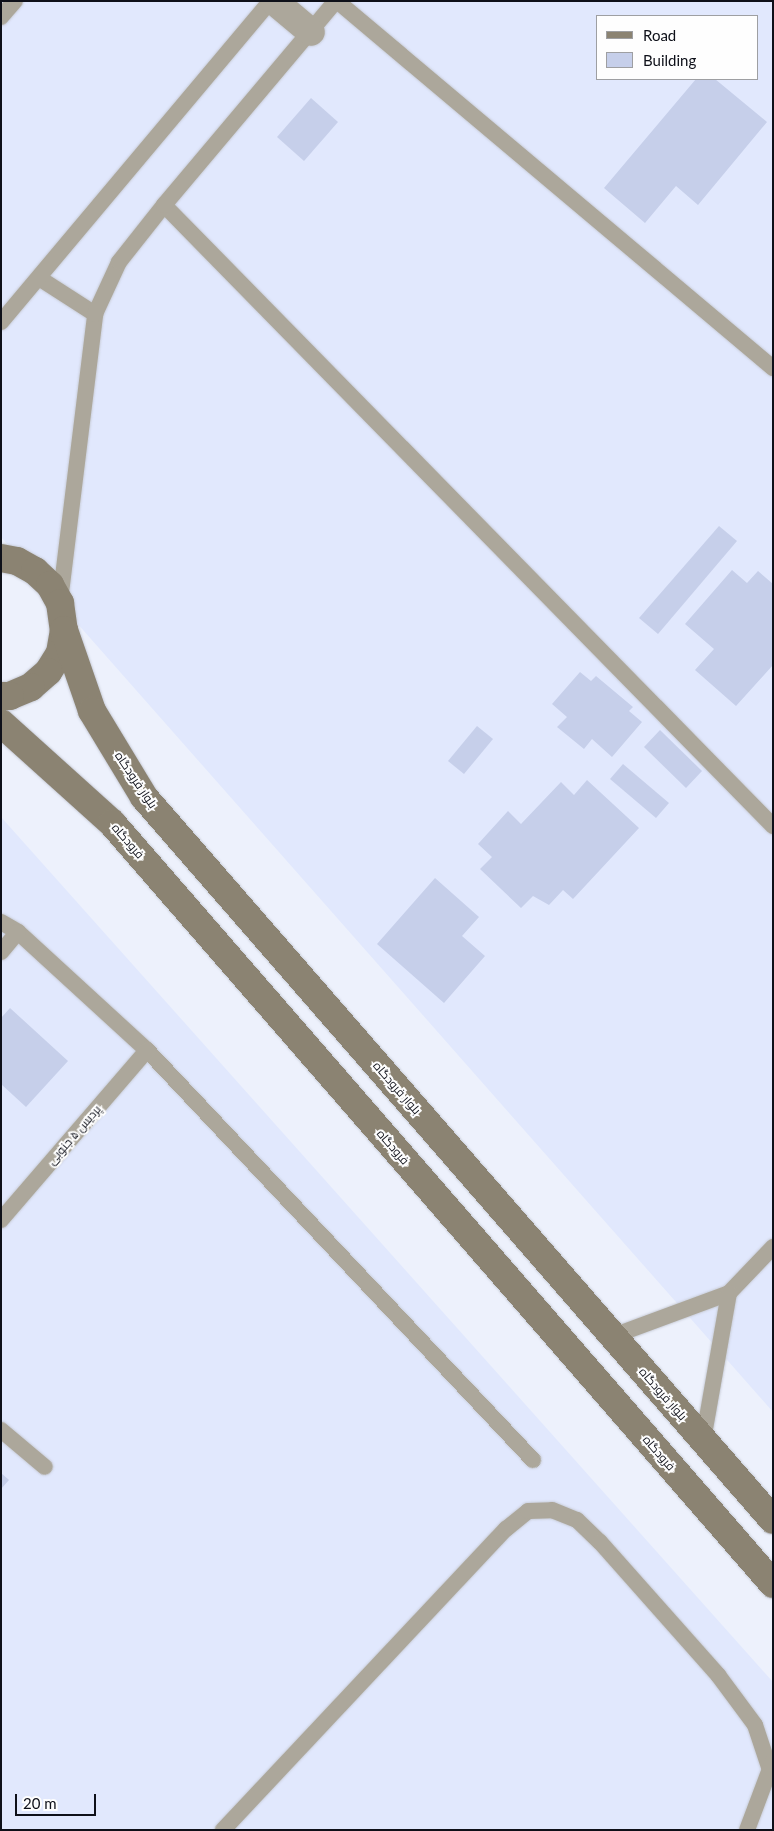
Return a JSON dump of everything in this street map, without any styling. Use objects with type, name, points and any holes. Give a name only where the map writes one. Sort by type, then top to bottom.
[{"type":"main road","points":[[1,558],[17,561],[35,571],[50,585],[60,603],[64,630],[60,653],[48,672],[31,687],[10,696],[1,696]]},
{"type":"main road","name":"بلوار فرودگاه","points":[[64,630],[92,711],[144,797],[773,1520]]},
{"type":"main road","name":"فرودگاه","points":[[1,723],[112,823],[773,1584]]},
{"type":"street","points":[[274,1],[311,32]]},
{"type":"lane","points":[[1,17],[15,1]]},
{"type":"lane","points":[[5,311],[39,278],[270,1]]},
{"type":"lane","points":[[60,603],[95,314],[119,262],[164,205],[337,1],[773,368]]},
{"type":"lane","points":[[164,205],[773,826]]},
{"type":"lane","points":[[39,278],[95,314]]},
{"type":"lane","points":[[1,922],[18,932],[147,1050],[533,1460]]},
{"type":"lane","points":[[1,952],[18,932]]},
{"type":"lane","name":"پردیس ۵ جنوبی","points":[[1,1220],[147,1050]]},
{"type":"lane","points":[[613,1336],[729,1293],[773,1247]]},
{"type":"lane","points":[[702,1440],[729,1293]]},
{"type":"lane","points":[[1,1430],[45,1467]]},
{"type":"lane","points":[[223,1830],[506,1529],[528,1511],[552,1510],[577,1520],[600,1542],[718,1675],[755,1725],[771,1764],[747,1830]]},
{"type":"shaded area","points":[[1,1],[773,1],[773,1412],[1,537]]},
{"type":"shaded area","points":[[1,817],[773,1682],[773,1830],[1,1830]]},
{"type":"building","points":[[695,80],[716,80],[767,122],[698,205],[676,186],[645,223],[604,188]]},
{"type":"building","points":[[311,98],[338,122],[304,161],[277,137]]},
{"type":"building","points":[[719,526],[737,541],[658,634],[639,618]]},
{"type":"building","points":[[732,570],[747,583],[758,571],[773,584],[773,665],[736,706],[695,670],[714,649],[685,624]]},
{"type":"building","points":[[580,672],[591,681],[596,676],[633,707],[629,711],[642,722],[612,757],[592,739],[584,749],[557,727],[567,717],[552,704]]},
{"type":"building","points":[[477,726],[493,739],[464,774],[448,761]]},
{"type":"building","points":[[660,730],[702,771],[686,788],[644,747]]},
{"type":"building","points":[[623,764],[669,803],[656,818],[610,779]]},
{"type":"building","points":[[587,780],[639,828],[573,899],[563,890],[549,905],[533,896],[521,908],[480,869],[492,857],[478,844],[508,811],[521,824],[561,782],[574,795]]},
{"type":"building","points":[[435,878],[479,917],[462,936],[485,956],[444,1003],[377,944]]},
{"type":"building","points":[[10,1008],[68,1061],[26,1107],[1,1084],[1,1018]]},
{"type":"building","points":[[1,1473],[9,1480],[1,1489]]}]
